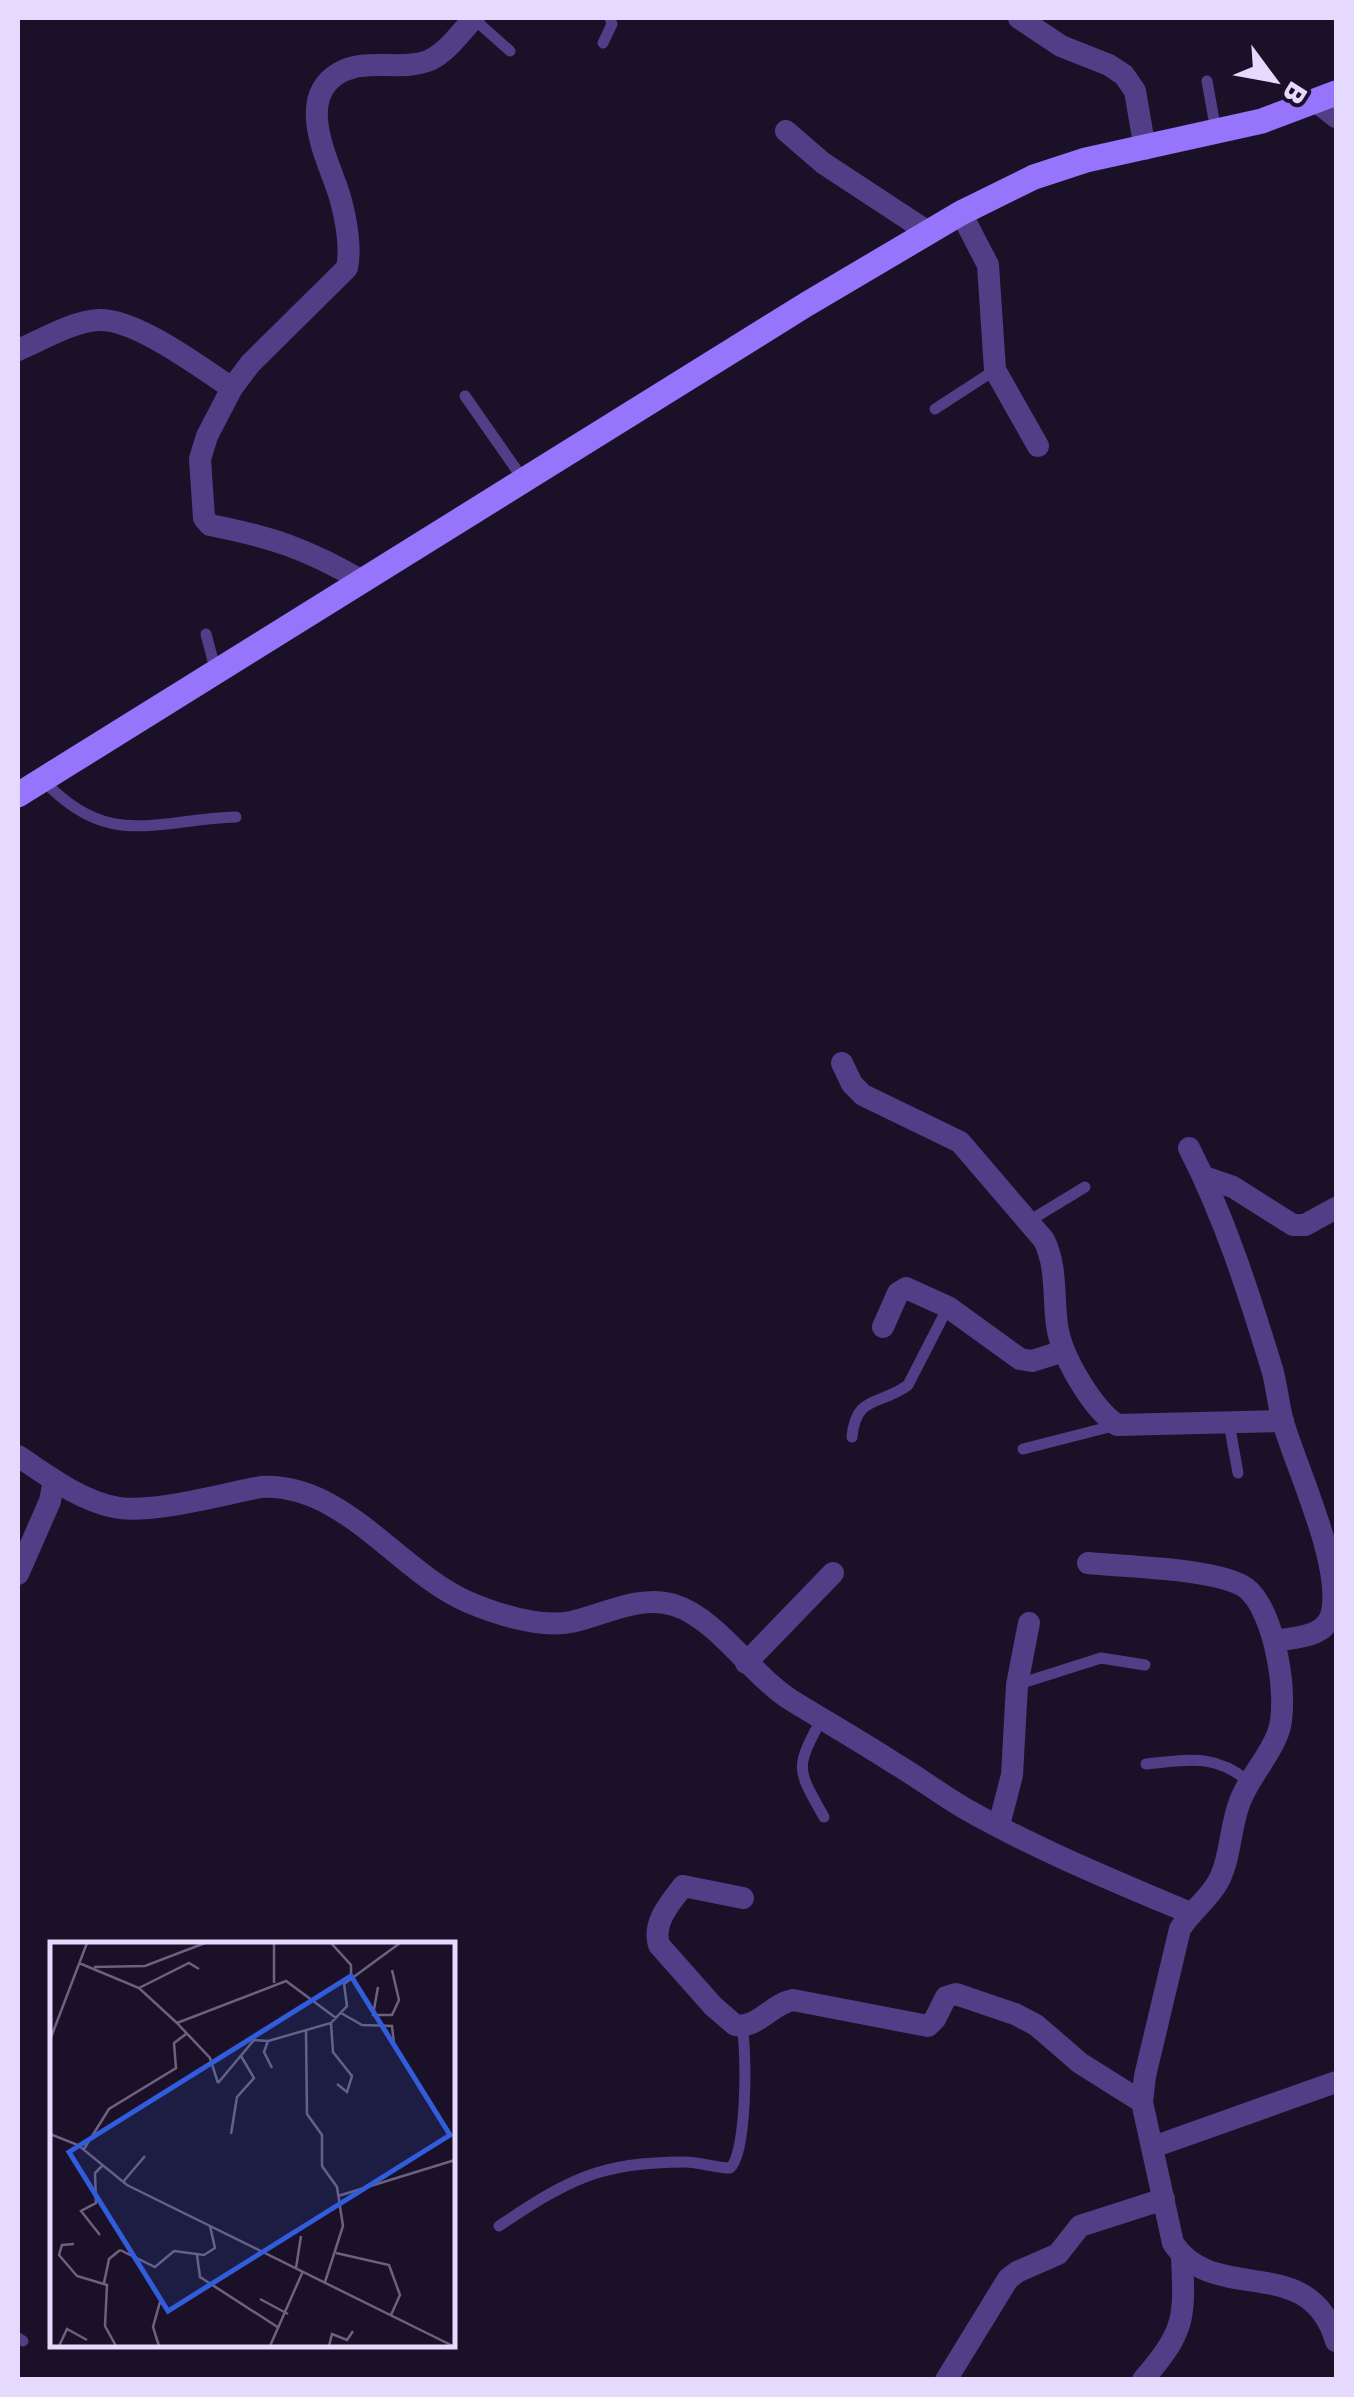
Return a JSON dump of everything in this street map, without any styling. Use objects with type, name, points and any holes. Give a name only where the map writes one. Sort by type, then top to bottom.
[{"type":"street","points":[[362,581],[277,539],[210,525],[204,518],[200,459],[207,436],[232,388],[250,364],[347,268],[349,257],[338,193],[319,142],[318,106],[324,88],[334,76],[351,67],[432,59],[474,18]]},
{"type":"street","points":[[1027,20],[1061,46],[1109,64],[1124,75],[1135,91],[1145,149]]},
{"type":"street","points":[[18,795],[806,304],[961,214],[1034,177],[1086,160],[1330,104]]},
{"type":"street","points":[[786,131],[822,163],[928,232]]},
{"type":"street","points":[[961,214],[988,264],[996,370],[1038,446]]},
{"type":"street","points":[[18,350],[86,322],[106,320],[159,340],[232,388]]},
{"type":"street","points":[[842,1063],[852,1084],[863,1095],[960,1142],[1029,1221],[1052,1256],[1057,1329],[1064,1351],[1101,1414],[1117,1425],[1282,1421]]},
{"type":"street","points":[[1189,1148],[1238,1266],[1273,1374],[1282,1421],[1303,1474],[1329,1563],[1332,1611],[1326,1625],[1318,1632],[1275,1641]]},
{"type":"street","points":[[1204,1177],[1233,1187],[1293,1224],[1304,1225],[1336,1208]]},
{"type":"street","points":[[884,1327],[898,1293],[906,1288],[948,1307],[1020,1359],[1032,1361],[1064,1351]]},
{"type":"street","points":[[18,1456],[54,1480],[115,1508],[139,1509],[280,1486],[303,1493],[352,1519],[424,1575],[464,1600],[541,1623],[568,1622],[646,1602],[673,1604],[700,1619],[786,1697],[964,1808],[1088,1870],[1190,1912]]},
{"type":"street","points":[[18,1574],[50,1500],[54,1480]]},
{"type":"street","points":[[1088,1563],[1219,1576],[1247,1588],[1262,1608],[1275,1641],[1282,1714],[1278,1734],[1248,1782],[1237,1809],[1221,1877],[1180,1929],[1142,2102],[1173,2243],[1182,2257],[1195,2267],[1286,2286],[1312,2300],[1332,2325],[1336,2341]]},
{"type":"street","points":[[746,1663],[833,1573]]},
{"type":"street","points":[[999,1825],[1015,1754],[1017,1685],[1029,1622]]},
{"type":"street","points":[[743,1898],[682,1886],[656,1934],[657,1943],[730,2022],[742,2027],[751,2025],[781,2002],[793,2000],[928,2026],[946,1997],[956,1994],[1036,2025],[1080,2062],[1142,2102]]},
{"type":"street","points":[[1153,2147],[1336,2082]]},
{"type":"street","points":[[946,2380],[1008,2279],[1058,2254],[1080,2226],[1164,2199]]},
{"type":"street","points":[[1143,2380],[1178,2334],[1185,2311],[1182,2257]]},
{"type":"lane","points":[[474,18],[510,52]]},
{"type":"lane","points":[[603,44],[611,27],[610,18]]},
{"type":"lane","points":[[1206,81],[1216,132]]},
{"type":"lane","points":[[935,409],[996,370]]},
{"type":"lane","points":[[466,396],[524,480]]},
{"type":"lane","points":[[206,634],[216,672]]},
{"type":"lane","points":[[42,779],[60,799],[102,823],[146,826],[236,817]]},
{"type":"lane","points":[[1029,1221],[1085,1187]]},
{"type":"lane","points":[[852,1436],[860,1408],[908,1384],[948,1307]]},
{"type":"lane","points":[[1228,1422],[1238,1473]]},
{"type":"lane","points":[[1023,1449],[1117,1425]]},
{"type":"lane","points":[[1017,1685],[1101,1658],[1145,1665]]},
{"type":"lane","points":[[822,1718],[800,1768],[824,1816]]},
{"type":"lane","points":[[1146,1764],[1200,1759],[1218,1762],[1248,1782]]},
{"type":"lane","points":[[498,2226],[563,2184],[614,2166],[690,2162],[730,2168],[737,2163],[746,2051],[742,2027]]}]
